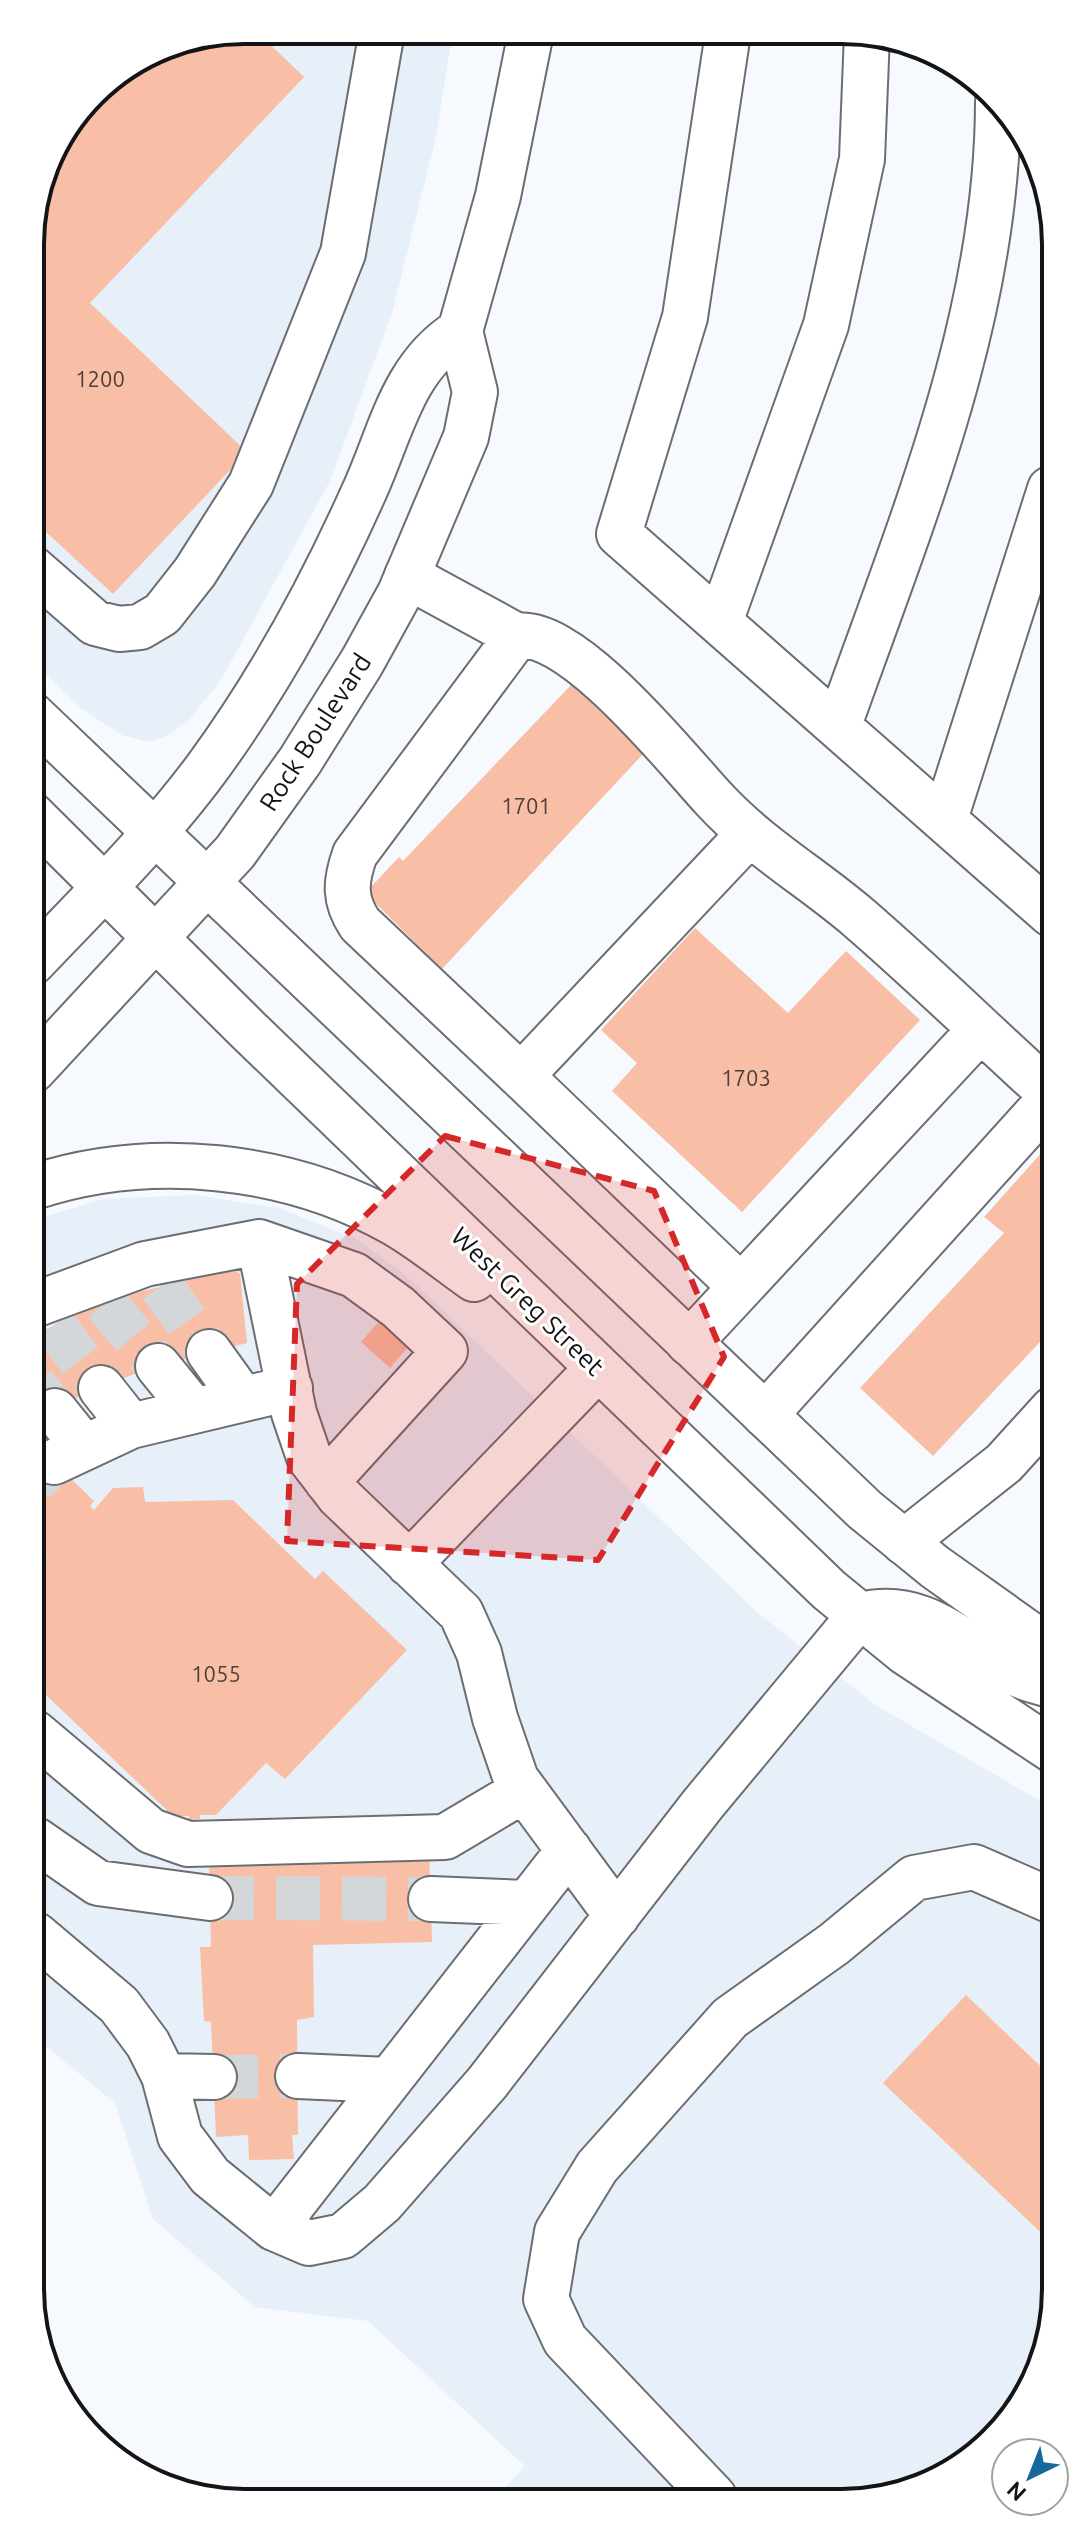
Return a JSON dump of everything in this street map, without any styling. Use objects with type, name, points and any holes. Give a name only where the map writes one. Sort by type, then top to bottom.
[{"type":"main road","points":[[44,578],[95,623],[119,629],[140,627],[162,614],[203,559],[251,484],[343,253],[380,44]]},
{"type":"main road","name":"Rock Boulevard","points":[[44,1058],[211,882],[300,761],[362,662],[407,576],[466,437],[475,392],[460,331],[501,182],[529,44]]},
{"type":"main road","points":[[726,44],[685,317],[619,534],[1042,906]]},
{"type":"main road","points":[[720,622],[826,325],[862,159],[867,46]]},
{"type":"main road","points":[[839,725],[968,347],[998,149],[998,118]]},
{"type":"main road","points":[[44,950],[155,830],[224,744],[299,627],[367,486],[415,373],[438,345],[460,331]]},
{"type":"main road","points":[[945,819],[1042,514]]},
{"type":"main road","points":[[407,576],[517,636],[531,634],[549,640],[573,656],[687,766],[712,797],[749,834],[857,915],[1042,1087]]},
{"type":"main road","points":[[517,636],[355,854],[347,877],[347,905],[360,924],[741,1287]]},
{"type":"main road","points":[[44,726],[211,882],[765,1415],[904,1542],[1042,1643]]},
{"type":"main road","name":"West Greg Street","points":[[44,827],[738,1505],[860,1615],[973,1700],[1042,1743]]},
{"type":"main road","points":[[535,1090],[749,834]]},
{"type":"main road","points":[[689,1343],[980,1030]]},
{"type":"main road","points":[[765,1415],[1042,1107]]},
{"type":"main road","points":[[44,1185],[106,1171],[179,1164],[262,1175],[333,1194],[395,1223],[597,1369],[409,1564]]},
{"type":"main road","points":[[259,1242],[290,1388],[309,1457],[327,1481],[461,1613],[479,1653],[495,1718],[512,1767],[524,1790],[617,1916]]},
{"type":"main road","points":[[44,1310],[259,1242],[354,1275],[398,1307],[445,1351],[327,1481]]},
{"type":"main road","points":[[209,1352],[242,1398]]},
{"type":"main road","points":[[158,1366],[192,1408]]},
{"type":"main road","points":[[101,1388],[131,1426]]},
{"type":"main road","points":[[55,1411],[69,1454],[131,1426],[192,1408],[290,1388]]},
{"type":"main road","points":[[904,1542],[1004,1463],[1042,1421]]},
{"type":"main road","points":[[44,1942],[119,2005],[148,2044],[164,2076],[180,2136],[210,2176],[274,2228],[309,2243],[343,2236],[382,2203],[487,2083],[703,1804],[860,1615],[900,1610],[923,1618],[1016,1674],[1042,1682]]},
{"type":"main road","points":[[44,1741],[151,1831],[188,1844],[445,1837],[524,1790]]},
{"type":"main road","points":[[44,1846],[98,1883],[210,1898]]},
{"type":"main road","points":[[274,2228],[569,1850]]},
{"type":"main road","points":[[706,2489],[565,2340],[546,2299],[557,2232],[597,2167],[730,2018],[834,1944],[914,1878],[974,1867],[1042,1897]]},
{"type":"main road","points":[[431,1899],[527,1903]]},
{"type":"main road","points":[[164,2076],[214,2077]]},
{"type":"main road","points":[[298,2076],[388,2080]]},
{"type":"highlighted area","points":[[445,1136],[654,1191],[724,1357],[598,1560],[287,1541],[297,1284]]},
{"type":"shaded area","points":[[231,44],[451,44],[435,142],[393,310],[330,481],[221,680],[190,719],[168,735],[149,742],[122,735],[82,709],[44,672],[44,231],[51,192],[71,144],[94,112],[133,78],[179,55],[205,48]]},
{"type":"shaded area","points":[[195,1195],[279,1208],[356,1239],[402,1272],[443,1310],[759,1614],[877,1706],[1042,1802],[1042,2302],[1035,2341],[1015,2389],[992,2421],[953,2455],[931,2468],[894,2482],[842,2489],[504,2489],[525,2466],[368,2321],[255,2307],[153,2219],[115,2103],[44,2045],[44,1217],[103,1199]]},
{"type":"building","points":[[270,44],[304,77],[90,303],[247,452],[113,594],[44,530],[44,231],[51,192],[59,167],[85,122],[133,78],[179,55],[205,48]]},
{"type":"building","points":[[572,684],[644,753],[442,969],[365,893],[399,857],[403,861]]},
{"type":"building","points":[[695,928],[788,1013],[846,951],[920,1020],[742,1212],[612,1091],[637,1063],[601,1030]]},
{"type":"building","points":[[1042,1152],[1042,1340],[933,1456],[860,1388],[1004,1233],[984,1217]]},
{"type":"building","points":[[234,1269],[240,1274],[247,1343],[144,1370],[73,1399],[44,1418],[44,1330],[98,1305]]},
{"type":"building","points":[[381,1319],[411,1344],[390,1368],[361,1342]]},
{"type":"building","points":[[44,1453],[94,1501],[90,1506],[94,1510],[113,1488],[143,1487],[145,1502],[233,1500],[315,1579],[323,1571],[407,1650],[285,1779],[266,1763],[216,1815],[200,1815],[200,1819],[189,1820],[189,1816],[173,1816],[46,1695],[44,1560],[47,1556],[44,1556]]},
{"type":"building","points":[[429,1850],[432,1942],[313,1945],[314,2017],[297,2020],[298,2135],[292,2135],[294,2159],[249,2160],[248,2135],[216,2137],[211,2022],[204,2021],[200,1947],[211,1947],[209,1856]]},
{"type":"building","points":[[966,1995],[1042,2068],[1042,2234],[883,2083]]},
{"type":"tunnel","points":[[161,1286],[209,1352]]},
{"type":"tunnel","points":[[105,1303],[158,1366]]},
{"type":"tunnel","points":[[54,1325],[101,1388]]},
{"type":"tunnel","points":[[44,1397],[55,1411]]},
{"type":"tunnel","points":[[44,1472],[54,1462]]},
{"type":"tunnel","points":[[210,1898],[431,1899]]},
{"type":"tunnel","points":[[214,2077],[298,2076]]}]
